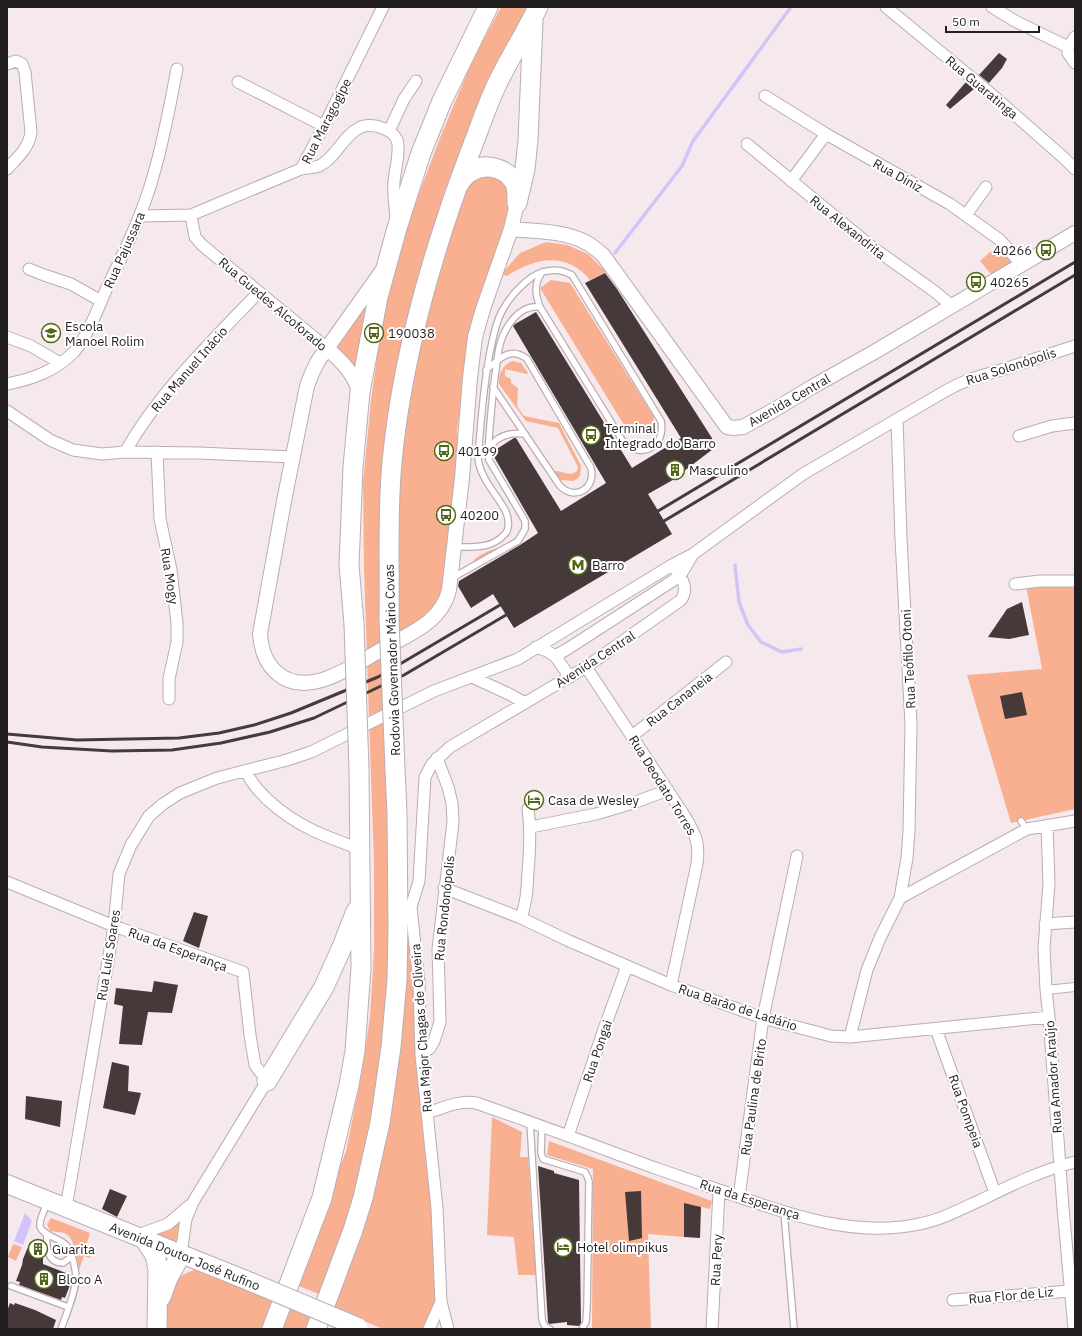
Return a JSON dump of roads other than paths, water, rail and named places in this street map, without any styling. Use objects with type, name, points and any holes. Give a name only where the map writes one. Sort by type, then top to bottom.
[{"type":"highway","points":[[272,1329],[322,1198],[349,1085],[355,1051],[361,968],[360,849],[357,703],[349,542],[353,467],[360,392],[374,317],[387,264],[420,153],[442,101],[488,7]]},
{"type":"highway","points":[[517,203],[525,169],[528,140],[535,12]]},
{"type":"highway","name":"Rodovia Governador Mário Covas","points":[[316,1329],[353,1230],[361,1204],[380,1123],[391,1046],[397,980],[397,813],[389,618],[388,510],[395,431],[407,361],[432,263],[458,185],[496,87],[535,12]]},
{"type":"highway","points":[[458,185],[471,171],[481,167],[499,169],[512,179],[516,187],[517,203]]},
{"type":"highway","points":[[397,813],[406,840],[411,907]]},
{"type":"highway","points":[[267,1081],[324,987],[342,947],[360,900]]},
{"type":"highway","points":[[140,1238],[155,1255],[158,1269],[157,1329]]},
{"type":"highway","points":[[158,1306],[168,1278],[181,1254]]},
{"type":"main road","name":"Avenida Doutor José Rufino","points":[[7,1184],[246,1280],[360,1328]]},
{"type":"street","name":"Rua Maragogipe","points":[[140,216],[191,215],[301,169],[383,7]]},
{"type":"street","name":"Rua Guaratinga","points":[[886,7],[990,93],[1075,169]]},
{"type":"street","points":[[992,7],[1015,21],[1068,47]]},
{"type":"street","points":[[1075,37],[1068,47],[1068,53],[1075,63]]},
{"type":"street","points":[[7,64],[16,61],[22,64],[25,72],[31,132],[30,140],[25,149],[7,169]]},
{"type":"street","name":"Rua Pajussara","points":[[7,384],[29,380],[60,363],[74,352],[91,324],[140,216],[154,173],[177,69]]},
{"type":"street","points":[[389,130],[404,99],[416,81]]},
{"type":"street","points":[[238,82],[324,126]]},
{"type":"street","name":"Rua Diniz","points":[[765,96],[826,134],[950,204],[1000,240],[1022,264]]},
{"type":"street","points":[[301,169],[319,166],[331,157],[359,127],[376,126],[389,130],[397,137],[398,144],[394,183],[397,228]]},
{"type":"street","points":[[791,181],[826,134]]},
{"type":"street","name":"Rua Alexandrita","points":[[747,144],[872,247],[934,291],[952,306]]},
{"type":"street","points":[[966,215],[986,187]]},
{"type":"street","points":[[387,264],[318,361],[307,386],[260,634],[260,642],[263,652],[272,668],[280,675],[297,681],[308,682],[324,680],[414,632],[426,625],[441,609],[448,595],[455,547],[475,337],[483,309],[511,229],[517,203]]},
{"type":"street","name":"Rua Guedes Alcoforado","points":[[191,215],[196,237],[202,245],[327,348],[344,364],[354,377],[360,392]]},
{"type":"street","name":"Avenida Central","points":[[511,229],[565,235],[585,242],[603,255],[727,427],[734,428],[743,427],[774,410],[1075,233]]},
{"type":"street","points":[[29,269],[44,276],[71,284],[101,301]]},
{"type":"street","name":"Rua Manuel Inácio","points":[[125,452],[136,432],[169,389],[259,292]]},
{"type":"street","points":[[7,337],[31,346],[60,363]]},
{"type":"street","name":"Rua Solonópolis","points":[[949,389],[963,381],[1075,346]]},
{"type":"street","name":"Avenida Central","points":[[246,771],[311,752],[434,691],[518,659],[672,565],[693,554],[803,474],[949,389]]},
{"type":"street","points":[[7,411],[50,440],[74,450],[102,454],[157,452],[293,457]]},
{"type":"street","name":"Rua Teófilo Otoni","points":[[850,1037],[867,970],[880,938],[900,898],[907,858],[911,724],[897,419]]},
{"type":"street","points":[[1019,436],[1052,426],[1075,423]]},
{"type":"street","name":"Rua Mogy","points":[[157,452],[160,519],[171,570],[177,623],[177,642],[169,679],[169,699]]},
{"type":"street","name":"Avenida Central","points":[[536,647],[555,656],[680,576],[693,554]]},
{"type":"street","points":[[672,565],[680,576]]},
{"type":"street","name":"Avenida Central","points":[[437,758],[450,747],[586,667],[681,600],[685,589],[680,576]]},
{"type":"street","points":[[1015,584],[1040,581],[1075,581]]},
{"type":"street","points":[[555,656],[570,677]]},
{"type":"street","name":"Rua Cananeia","points":[[632,736],[726,662]]},
{"type":"street","name":"Rua Deodato Torres","points":[[586,667],[690,824],[698,843],[699,851],[692,893],[671,985]]},
{"type":"street","points":[[472,677],[525,703]]},
{"type":"street","name":"Rua Rondonópolis","points":[[421,1055],[430,1048],[434,1041],[440,1022],[438,948],[453,822],[452,803],[448,787],[437,758]]},
{"type":"street","name":"Rua Major Chagas de Oliveira","points":[[437,758],[428,770],[425,777],[419,881],[411,907],[419,983],[421,1055],[437,1208],[441,1302],[448,1329]]},
{"type":"street","points":[[246,771],[256,788],[280,811],[292,820],[298,824],[360,849]]},
{"type":"street","name":"Rua Luís Soares","points":[[66,1208],[114,926],[119,874],[131,845],[149,816],[163,804],[180,793],[216,778],[246,771]]},
{"type":"street","points":[[531,827],[596,814],[633,803],[668,790]]},
{"type":"street","points":[[522,918],[527,895],[531,827],[528,809]]},
{"type":"street","points":[[900,898],[1024,825],[1047,825],[1075,820]]},
{"type":"street","name":"Rua Amador Araújo","points":[[1047,825],[1049,884],[1044,948],[1046,990],[1074,1329]]},
{"type":"street","name":"Rua Paulina de Brito","points":[[739,1197],[763,1018],[797,856]]},
{"type":"street","name":"Rua da Esperança","points":[[7,882],[114,926],[243,972],[250,1034],[256,1065],[267,1081]]},
{"type":"street","name":"Rua Barão de Ladário","points":[[444,888],[522,918],[567,940],[671,985],[763,1018],[831,1036],[850,1037],[936,1029],[996,1021],[1049,1017]]},
{"type":"street","points":[[1045,924],[1075,922]]},
{"type":"street","name":"Rua Pongai","points":[[568,1136],[627,966]]},
{"type":"street","points":[[1046,990],[1075,987]]},
{"type":"street","name":"Rua Pompeia","points":[[936,1029],[995,1193]]},
{"type":"street","points":[[181,1254],[186,1219],[193,1202],[267,1081]]},
{"type":"street","name":"Rua da Esperança","points":[[427,1113],[459,1103],[471,1102],[542,1126],[719,1191],[784,1212],[828,1223],[858,1227],[888,1228],[918,1225],[936,1220],[1037,1174],[1075,1162]]},
{"type":"street","name":"Rua Pery","points":[[712,1329],[719,1191]]},
{"type":"street","points":[[140,1238],[168,1224],[193,1202]]},
{"type":"street","name":"Rua Flor de Liz","points":[[953,1300],[1070,1291]]},
{"type":"street","name":"Rua Major Chagas de Oliveira","points":[[429,1329],[441,1302]]},
{"type":"lane","points":[[455,547],[481,547],[490,544],[501,539],[508,529],[508,518],[506,512],[478,464],[486,371],[494,333],[502,311],[509,300],[527,281],[542,272],[555,270],[567,272],[572,275],[587,297],[661,421],[661,437],[654,446],[643,449],[630,447],[624,443],[540,307],[535,291],[538,278],[542,272]]},
{"type":"lane","points":[[450,580],[518,541],[525,529],[525,521],[489,460],[488,452],[494,387],[502,339],[514,318],[525,309],[536,306],[540,307]]},
{"type":"lane","points":[[486,371],[503,355],[511,353],[518,354],[527,359],[589,464],[592,479],[586,489],[581,492],[569,492],[560,486],[494,387]]},
{"type":"lane","points":[[488,452],[494,442],[505,435],[511,433],[525,434]]},
{"type":"lane","points":[[530,1122],[542,1320],[543,1324],[550,1329]]},
{"type":"lane","points":[[542,1126],[541,1153],[543,1159],[585,1172],[589,1182],[587,1307],[586,1322],[582,1329]]},
{"type":"lane","points":[[48,1201],[40,1225],[42,1231],[66,1245],[76,1275],[76,1281],[61,1329]]},
{"type":"lane","points":[[784,1212],[794,1329]]},
{"type":"lane","points":[[47,1234],[48,1252],[52,1260],[63,1263],[71,1257]]},
{"type":"lane","points":[[11,1286],[68,1308]]},
{"type":"waterway","points":[[615,253],[682,166],[693,141],[791,7]]},
{"type":"waterway","points":[[735,565],[739,602],[748,625],[761,642],[782,652],[801,649]]},
{"type":"railway","points":[[658,511],[1075,262]]},
{"type":"railway","points":[[664,521],[1075,275]]},
{"type":"railway","points":[[7,734],[77,740],[179,738],[219,733],[254,725],[291,713],[378,677],[500,605]]},
{"type":"railway","points":[[7,742],[42,747],[112,751],[172,750],[221,743],[270,732],[314,718],[404,675],[506,615]]},
{"type":"place","name":"40266","points":[[1046,250]]},
{"type":"place","name":"40265","points":[[976,282]]},
{"type":"place","name":"Escola Manoel Rolim","points":[[51,333]]},
{"type":"place","name":"190038","points":[[374,333]]},
{"type":"place","name":"Terminal Integrado do Barro","points":[[591,435]]},
{"type":"place","name":"40199","points":[[444,451]]},
{"type":"place","name":"Masculino","points":[[675,470]]},
{"type":"place","name":"40200","points":[[446,515]]},
{"type":"place","name":"Barro","points":[[578,565]]},
{"type":"place","name":"Casa de Wesley","points":[[534,800]]},
{"type":"place","name":"Hotel olimpikus","points":[[563,1247]]},
{"type":"place","name":"Guarita","points":[[38,1249]]},
{"type":"place","name":"Bloco A","points":[[44,1279]]}]
